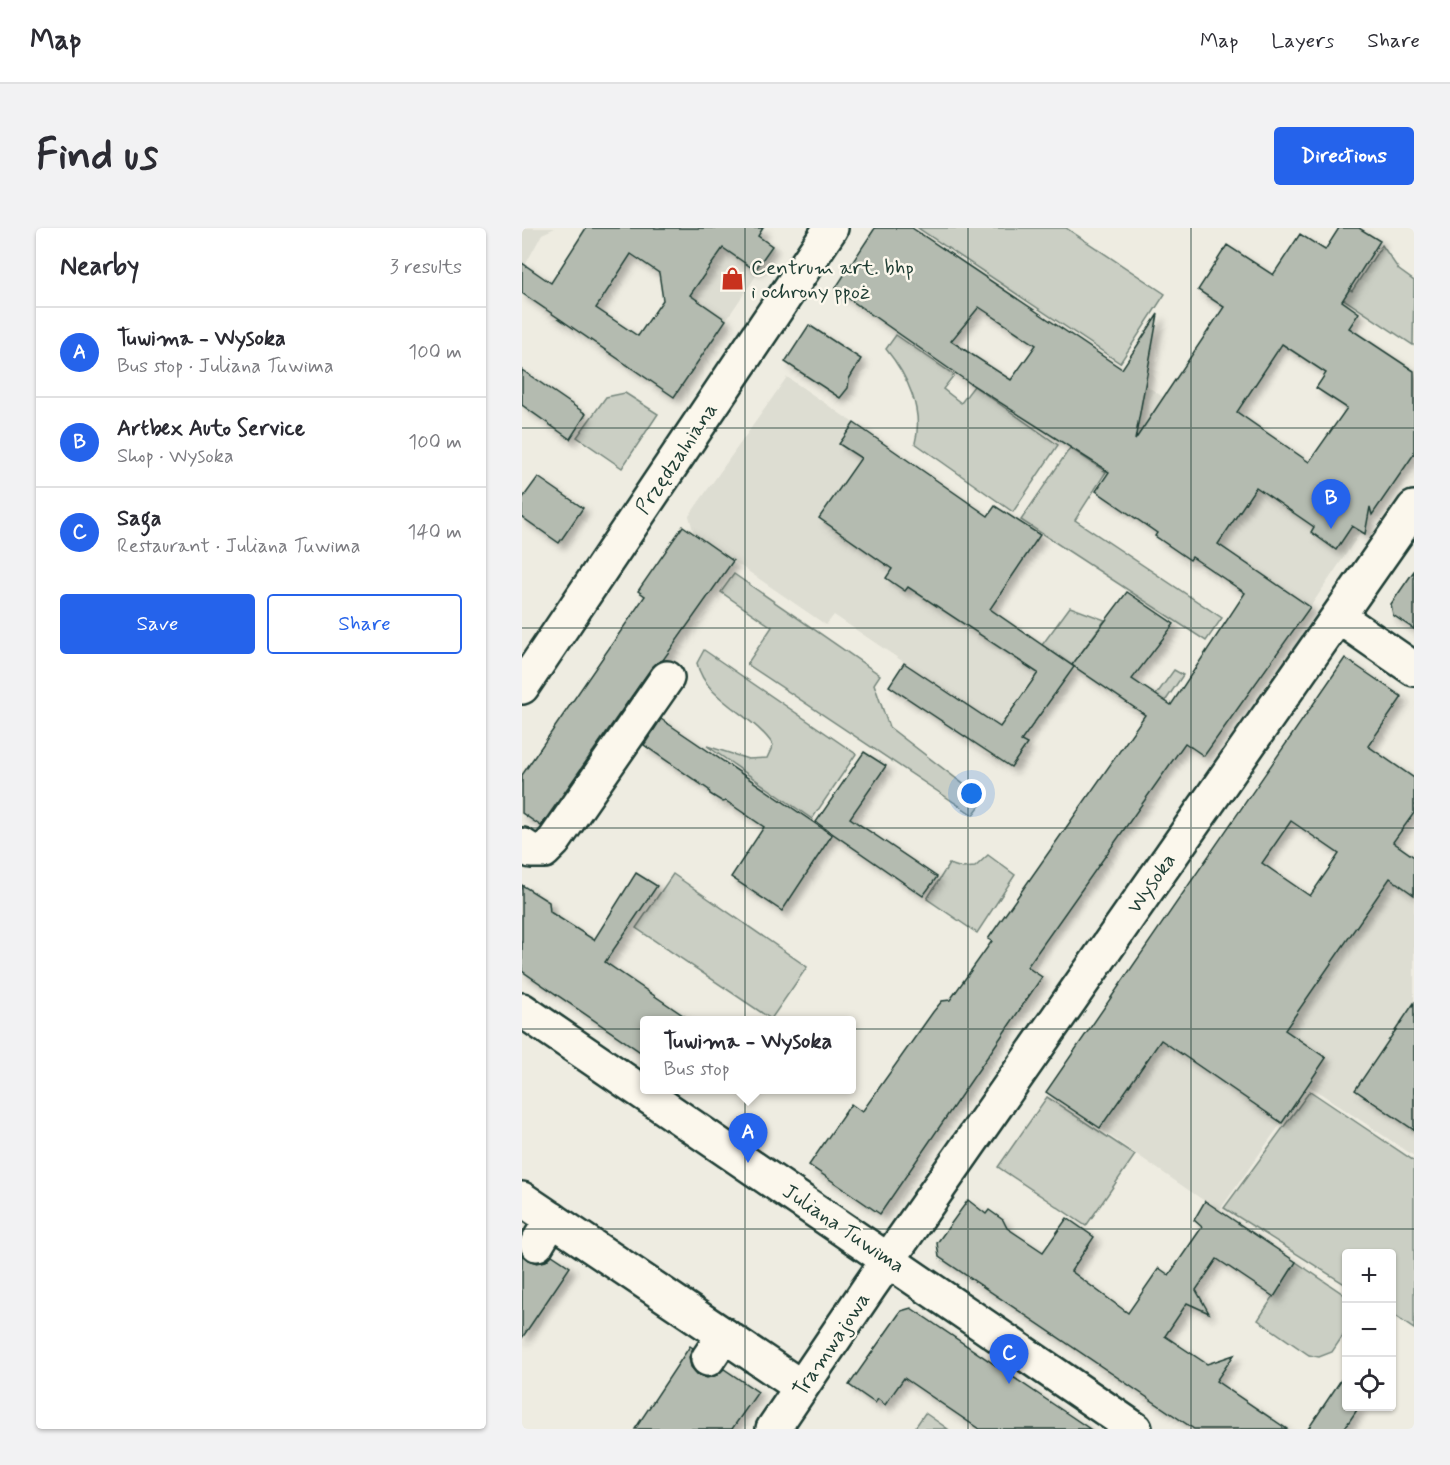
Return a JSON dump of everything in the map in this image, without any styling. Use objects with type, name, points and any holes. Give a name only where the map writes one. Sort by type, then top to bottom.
[{"type":"street","name":"Przędzalniana","points":[[522,687],[831,228]]},
{"type":"street","name":"Wysoka","points":[[890,1259],[1414,508]]},
{"type":"street","points":[[1339,617],[1414,669]]},
{"type":"street","points":[[522,845],[531,851],[544,851],[554,841],[667,678]]},
{"type":"street","name":"Juliana Tuwima","points":[[522,1010],[640,1090]]},
{"type":"street","name":"Juliana Tuwima","points":[[646,1094],[1135,1429]]},
{"type":"street","points":[[522,1199],[544,1231],[716,1347],[801,1387]]},
{"type":"street","name":"Tramwajowa","points":[[774,1429],[890,1259]]},
{"type":"shaded area","points":[[522,228],[555,228],[542,234],[522,271]]},
{"type":"shaded area","points":[[745,228],[775,248],[726,320],[631,254]]},
{"type":"shaded area","points":[[918,228],[1066,228],[1165,294],[1120,363]]},
{"type":"shaded area","points":[[1382,245],[1399,270],[1414,281],[1413,345],[1312,278],[1318,267],[1352,291]]},
{"type":"shaded area","points":[[896,335],[954,375],[943,389],[961,403],[974,386],[1058,445],[1013,512],[915,443],[917,418],[912,393],[901,370],[886,349]]},
{"type":"shaded area","points":[[1122,369],[1361,532],[1310,607],[1071,446]]},
{"type":"shaded area","points":[[787,377],[968,502],[951,526],[970,596],[1074,667],[1021,741],[834,615],[826,625],[694,534],[689,516]]},
{"type":"shaded area","points":[[625,393],[658,414],[622,468],[577,437],[606,397]]},
{"type":"shaded area","points":[[1070,448],[1106,472],[1075,520],[1222,618],[1206,641],[1021,520]]},
{"type":"shaded area","points":[[734,574],[880,675],[874,684],[889,727],[984,800],[973,815],[747,664],[772,627],[721,592]]},
{"type":"shaded area","points":[[1070,607],[1105,620],[1072,665],[1042,645]]},
{"type":"shaded area","points":[[704,650],[856,754],[812,819],[707,746],[748,759],[767,758],[773,745],[765,734],[720,697],[702,676],[697,663]]},
{"type":"shaded area","points":[[1174,670],[1183,675],[1166,700],[1168,710],[1156,695]]},
{"type":"shaded area","points":[[988,855],[1015,875],[977,933],[927,899],[949,864],[962,868],[975,867]]},
{"type":"shaded area","points":[[673,874],[807,967],[773,1016],[767,1016],[636,928]]},
{"type":"shaded area","points":[[1390,878],[1414,895],[1414,1156],[1308,1085],[1219,1211],[1046,1092],[1151,938],[1286,1030]]},
{"type":"shaded area","points":[[1310,1091],[1414,1161],[1414,1329],[1396,1317],[1396,1249],[1342,1249],[1342,1282],[1224,1208]]},
{"type":"shaded area","points":[[1047,1097],[1135,1155],[1086,1226],[998,1167]]},
{"type":"shaded area","points":[[1296,1262],[1342,1293],[1342,1337],[1332,1352],[1319,1357],[1309,1355],[1258,1320]]},
{"type":"shaded area","points":[[925,1413],[948,1429],[914,1429]]},
{"type":"building","points":[[586,228],[763,228],[758,236],[772,246],[755,270],[723,248],[690,295],[726,320],[674,397],[522,293],[522,263],[551,283]],"holes":[[[631,254],[659,273],[663,300],[638,336],[596,308]]]},
{"type":"building","points":[[875,228],[912,228],[1122,369],[1158,314],[1135,440],[1224,307],[1198,290],[1227,245],[1273,275],[1300,234],[1325,250],[1339,228],[1359,228],[1380,241],[1342,301],[1359,313],[1349,328],[1414,371],[1414,454],[1372,515],[1370,507],[1365,534],[1352,526],[1336,550],[1311,532],[1314,527],[1256,487],[1218,544],[1310,607],[1204,756],[1185,743],[1027,967],[1042,977],[880,1214],[809,1165],[851,1104],[862,1112],[933,1012],[942,1001],[950,1000],[992,941],[988,939],[1145,715],[1072,665],[1127,592],[1174,624],[1132,679],[1171,705],[1245,593],[1192,557],[1190,560],[1155,536],[1157,533],[1096,491],[1109,472],[971,384],[835,289]],"holes":[[[979,307],[1036,345],[1011,380],[951,341]],[[1282,344],[1326,373],[1316,388],[1347,408],[1309,462],[1237,412]]]},
{"type":"building","points":[[809,325],[861,359],[849,379],[848,388],[840,398],[785,362]]},
{"type":"building","points":[[522,370],[586,414],[570,439],[522,405]]},
{"type":"building","points":[[854,423],[988,516],[995,506],[1040,535],[990,609],[1074,667],[1021,741],[1027,744],[1011,767],[889,686],[904,663],[1000,727],[1038,673],[908,587],[905,591],[886,578],[892,569],[819,518],[861,458],[839,444]]},
{"type":"building","points":[[538,477],[583,508],[559,543],[522,517],[522,499]]},
{"type":"building","points":[[683,526],[733,561],[663,660],[652,667],[541,826],[522,813],[522,775],[645,596],[638,591]]},
{"type":"building","points":[[1414,571],[1414,629],[1393,615],[1391,604]]},
{"type":"building","points":[[1345,658],[1402,697],[1368,746],[1414,778],[1414,813],[1393,842],[1414,857],[1414,895],[1390,878],[1285,1030],[1326,1058],[1282,1123],[1161,1040],[1100,1128],[1046,1092]],"holes":[[[1291,821],[1339,854],[1310,896],[1262,863]]]},
{"type":"building","points":[[661,719],[832,835],[782,911],[731,877],[764,827],[726,801],[723,802],[710,794],[709,790],[644,745]]},
{"type":"building","points":[[864,752],[886,766],[850,818],[937,877],[923,896],[816,822]]},
{"type":"building","points":[[636,873],[657,886],[605,962],[684,1016],[640,1016],[640,1052],[522,971],[522,885],[549,902],[550,912],[594,940]]},
{"type":"building","points":[[1414,1003],[1414,1130],[1355,1090]]},
{"type":"building","points":[[968,1200],[986,1214],[989,1210],[1003,1220],[1007,1228],[1043,1252],[1067,1218],[1094,1237],[1071,1271],[1128,1313],[1159,1268],[1169,1275],[1202,1227],[1194,1220],[1205,1201],[1296,1262],[1274,1297],[1217,1259],[1196,1290],[1209,1313],[1187,1303],[1165,1336],[1207,1364],[1234,1355],[1216,1381],[1287,1429],[1194,1429],[939,1257],[937,1243]]},
{"type":"building","points":[[522,1255],[537,1263],[546,1261],[552,1255],[570,1267],[522,1338]]},
{"type":"building","points":[[911,1308],[1090,1429],[979,1429],[904,1378],[885,1405],[878,1399],[875,1403],[849,1385],[901,1311]]},
{"type":"building","points":[[690,1346],[693,1348],[689,1357],[691,1367],[697,1374],[707,1378],[717,1375],[724,1369],[758,1392],[732,1429],[635,1429]]},
{"type":"building","points":[[1342,1378],[1342,1411],[1356,1411],[1344,1429],[1308,1429]]},
{"type":"place","name":"Centrum art. bhp i ochrony ppoż","points":[[733,279]]},
{"type":"place","name":"Artbex Auto Service","points":[[1331,529]]},
{"type":"place","name":"Tuwima - Wysoka","points":[[748,1163]]},
{"type":"place","name":"Saga","points":[[1009,1384]]}]
